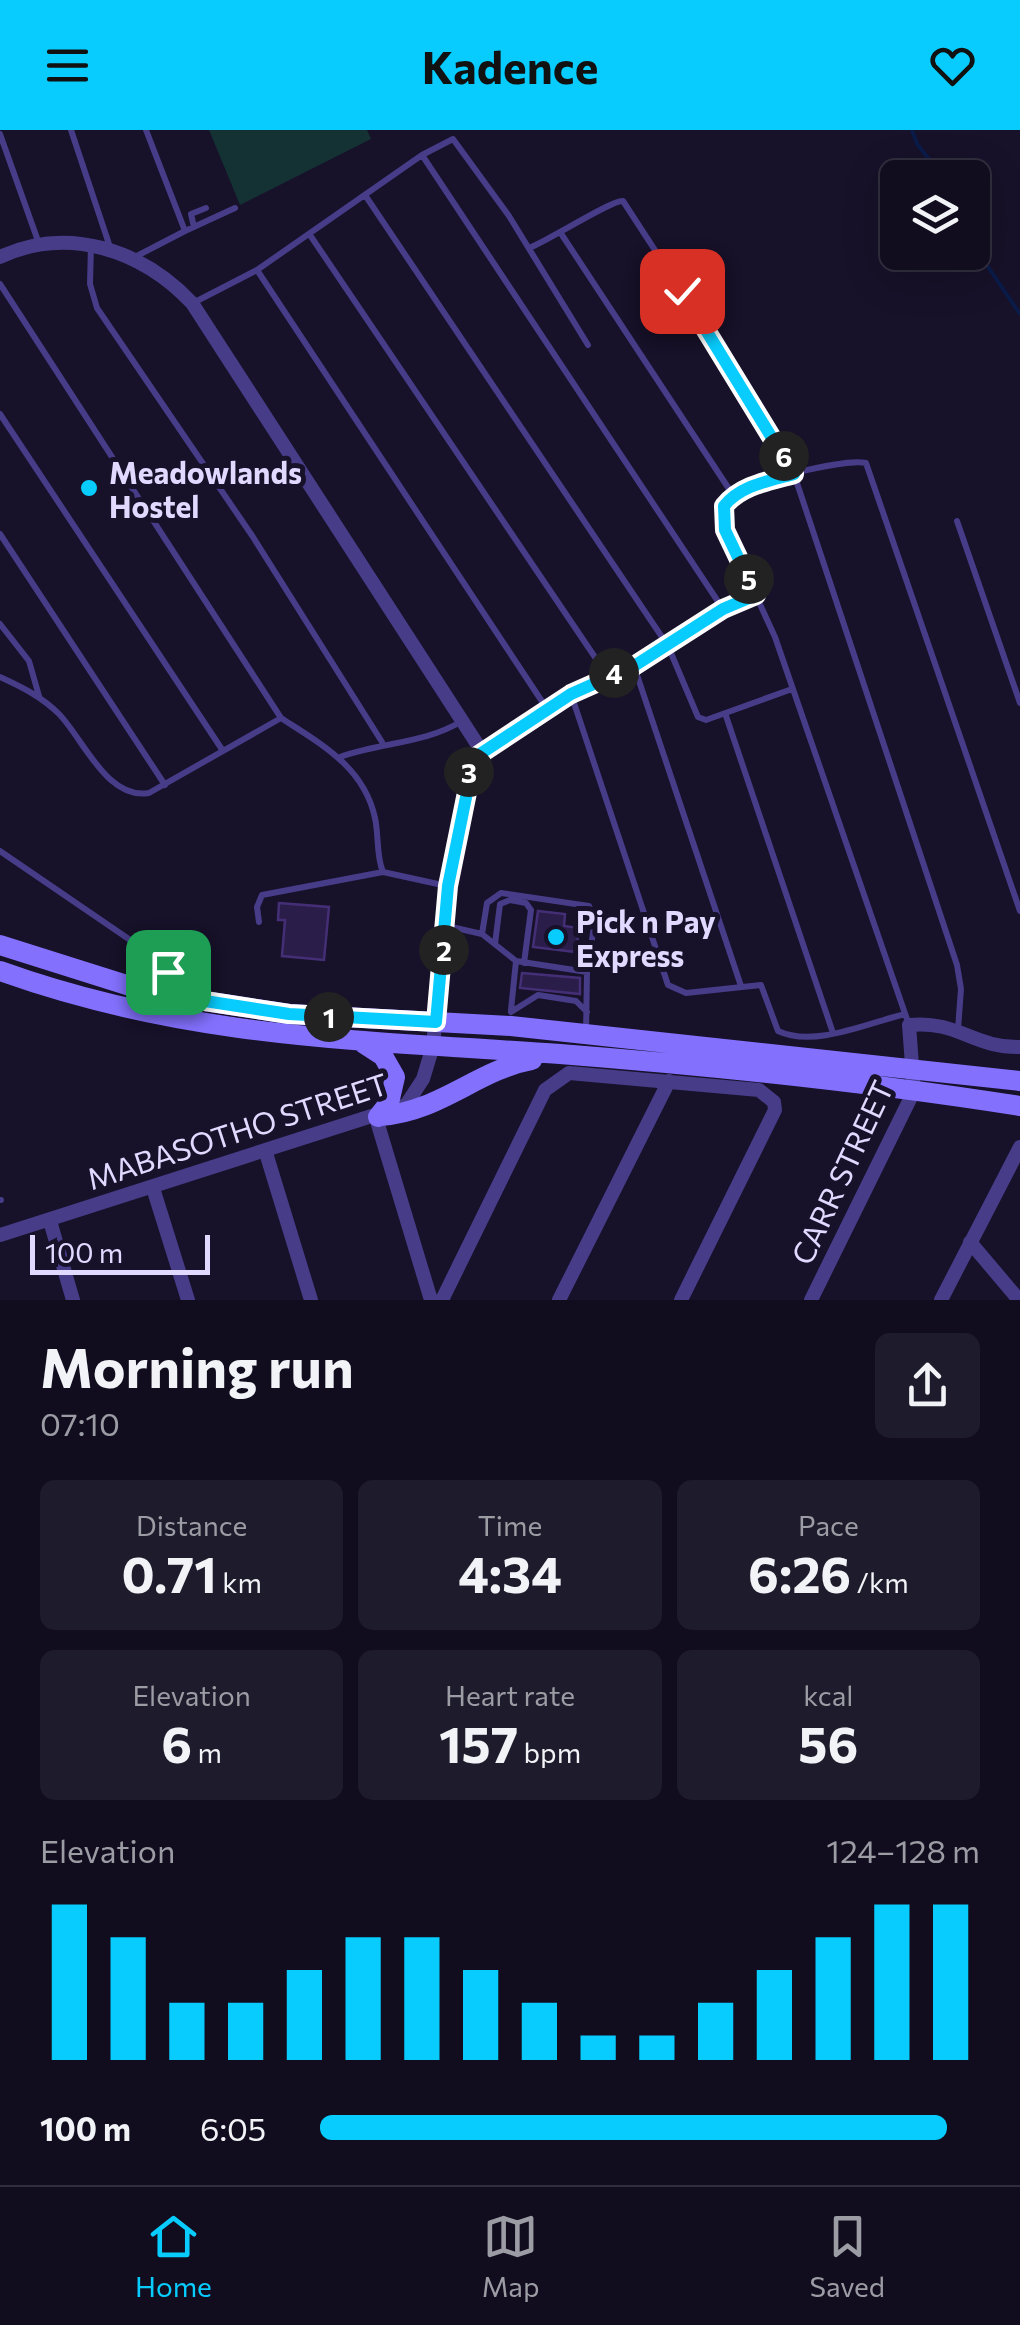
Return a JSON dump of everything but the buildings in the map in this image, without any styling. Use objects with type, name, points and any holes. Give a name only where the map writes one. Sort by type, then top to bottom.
[{"type":"main road","points":[[0,945],[74,972],[179,997],[289,1014],[436,1022],[511,1019],[586,1034],[915,1066],[1020,1081]]},
{"type":"main road","points":[[0,971],[83,998],[186,1023],[362,1042],[564,1055],[914,1091],[1020,1106]]},
{"type":"main road","points":[[362,1042],[383,1056],[395,1077],[389,1104],[378,1117]]},
{"type":"main road","points":[[378,1117],[442,1101],[509,1064],[564,1055]]},
{"type":"street","points":[[0,257],[38,241],[91,245],[133,258],[175,286],[192,303],[481,750]]},
{"type":"street","name":"MABASOTHO STREET","points":[[0,1236],[406,1105],[416,1094],[433,1046],[448,886],[470,768],[481,750]]},
{"type":"street","points":[[907,1020],[958,1029],[988,1046],[1020,1047]]},
{"type":"street","name":"CARR STREET","points":[[811,1300],[914,1091],[915,1066],[907,1020]]},
{"type":"street","points":[[442,1300],[550,1084],[569,1073],[759,1090],[774,1102],[681,1300]]},
{"type":"street","points":[[559,1300],[669,1081]]},
{"type":"street","points":[[378,1117],[431,1300]]},
{"type":"street","points":[[941,1300],[1020,1147]]},
{"type":"street","points":[[266,1153],[310,1300]]},
{"type":"street","points":[[153,1188],[188,1300]]},
{"type":"street","points":[[50,1220],[73,1300]]},
{"type":"street","points":[[970,1242],[1019,1300]]},
{"type":"lane","points":[[70,130],[111,251]]},
{"type":"lane","points":[[146,130],[185,231]]},
{"type":"lane","points":[[0,134],[38,241]]},
{"type":"lane","points":[[192,303],[256,270],[422,155],[453,139],[529,248],[588,345]]},
{"type":"lane","points":[[422,155],[723,609]]},
{"type":"lane","points":[[365,195],[668,646],[698,717],[706,720],[792,689]]},
{"type":"lane","points":[[529,248],[562,235],[612,201],[622,202],[742,384],[794,474],[958,965],[962,989],[958,1029]]},
{"type":"lane","points":[[194,227],[192,214],[206,208]]},
{"type":"lane","points":[[133,258],[235,208]]},
{"type":"lane","points":[[310,235],[607,675]]},
{"type":"lane","points":[[562,235],[733,495]]},
{"type":"lane","points":[[91,245],[90,284],[97,308],[252,537],[382,742]]},
{"type":"lane","points":[[256,270],[547,709]]},
{"type":"lane","points":[[0,284],[281,718],[340,757],[369,798],[383,872]]},
{"type":"lane","points":[[0,414],[223,751]]},
{"type":"lane","points":[[571,694],[668,985],[686,993],[764,987],[782,1034],[811,1038],[907,1020],[792,689],[756,595],[722,524],[724,506],[733,495],[794,474],[866,463],[1020,910]]},
{"type":"lane","points":[[957,521],[1020,703]]},
{"type":"lane","points":[[0,534],[165,785]]},
{"type":"lane","points":[[481,750],[571,694],[634,666],[723,609],[756,595]]},
{"type":"lane","points":[[0,624],[29,661],[39,696]]},
{"type":"lane","points":[[634,666],[740,986]]},
{"type":"lane","points":[[0,677],[39,696],[60,714],[120,788],[142,795],[281,718]]},
{"type":"lane","points":[[726,713],[833,1032]]},
{"type":"lane","points":[[340,757],[382,742],[416,741],[440,734],[464,720]]},
{"type":"lane","points":[[0,851],[158,959],[179,997]]},
{"type":"lane","points":[[260,922],[257,907],[262,895],[383,872],[448,886]]},
{"type":"lane","points":[[482,934],[487,903],[501,893],[589,906],[595,920],[587,972],[586,1034]]},
{"type":"lane","points":[[495,945],[500,904],[510,900],[526,904],[531,910],[511,1019]]},
{"type":"lane","points":[[447,926],[482,934],[520,962],[587,972]]},
{"type":"lane","points":[[511,1019],[538,995],[576,1001],[588,1012]]},
{"type":"green space","points":[[209,130],[367,130],[371,139],[240,205]]},
{"type":"waterway","points":[[912,130],[930,160]]},
{"type":"waterway","points":[[990,270],[1020,314]]},
{"type":"place","name":"Meadowlands Hostel","points":[[89,488]]},
{"type":"place","name":"Pick n Pay Express","points":[[556,937]]},
{"type":"route","points":[[168,972],[179,997],[289,1014],[436,1022],[448,886],[474,758],[571,694],[634,666],[723,609],[756,595],[722,524],[724,506],[733,495],[757,484],[794,474],[682,291]]}]
